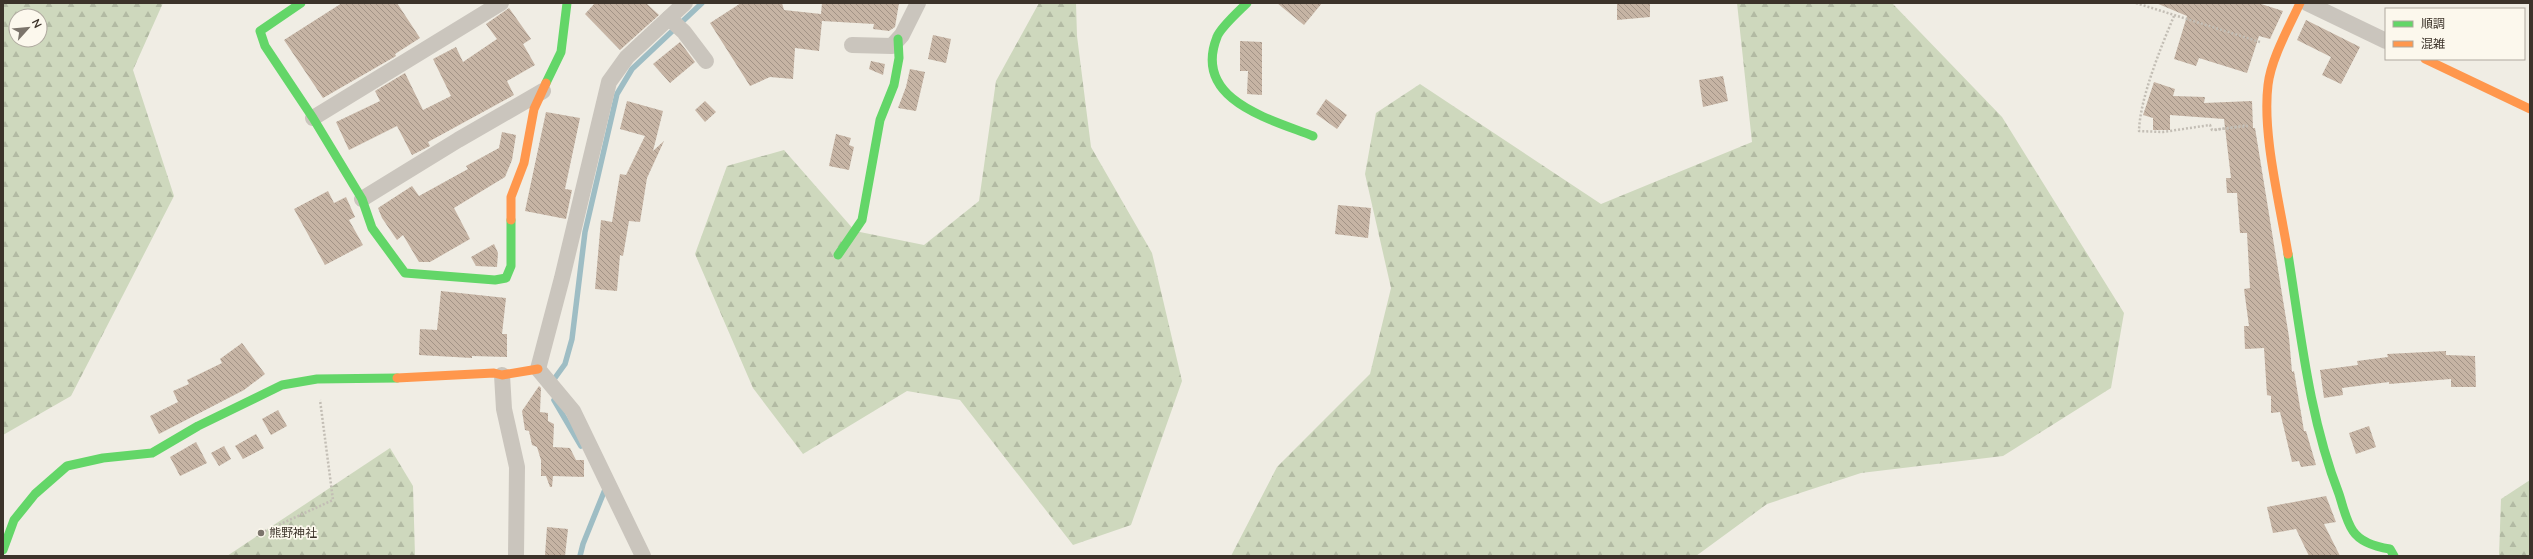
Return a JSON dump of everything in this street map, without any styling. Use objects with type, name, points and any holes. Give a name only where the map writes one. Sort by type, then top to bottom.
[{"type":"street","points":[[301,3],[276,18],[260,31],[264,46],[313,118],[362,199],[372,228],[405,274],[494,280],[506,278],[511,266],[511,197],[524,163],[534,109],[561,52],[567,3]]},
{"type":"street","points":[[313,118],[501,3]]},
{"type":"street","points":[[538,369],[562,278],[609,82],[627,56],[675,24],[685,3]]},
{"type":"street","points":[[852,45],[892,46],[898,39],[918,3]]},
{"type":"street","points":[[1247,3],[1217,36],[1211,64],[1221,89],[1247,110],[1313,136]]},
{"type":"street","points":[[2300,3],[2280,48],[2268,84],[2267,122],[2314,414],[2353,531],[2362,540],[2376,547],[2390,549],[2394,556]]},
{"type":"street","points":[[2307,3],[2385,41]]},
{"type":"street","points":[[675,24],[706,61]]},
{"type":"street","points":[[838,255],[862,220],[880,120],[894,85],[899,58],[898,39]]},
{"type":"street","points":[[2427,60],[2530,109]]},
{"type":"street","points":[[362,199],[458,140],[543,91]]},
{"type":"street","points":[[3,550],[14,520],[35,494],[67,466],[103,458],[152,453],[198,426],[282,385],[317,380],[415,378],[494,373],[502,375],[538,369]]},
{"type":"street","points":[[538,369],[573,412],[643,556]]},
{"type":"street","points":[[502,375],[504,409],[517,467],[516,556]]},
{"type":"path","points":[[2136,3],[2280,48]]},
{"type":"path","points":[[2174,16],[2158,55],[2139,116],[2139,131],[2163,132],[2210,125],[2212,130],[2215,130],[2267,122]]},
{"type":"path","points":[[261,533],[333,500],[317,380]]},
{"type":"green space","points":[[3,3],[163,3],[133,70],[174,196],[71,396],[3,435]]},
{"type":"green space","points":[[1039,3],[1076,3],[1077,36],[1091,147],[1152,253],[1182,381],[1131,525],[1073,545],[960,400],[907,391],[803,454],[753,388],[695,254],[727,166],[784,150],[855,231],[924,245],[979,201],[996,81]]},
{"type":"green space","points":[[1737,3],[1892,3],[2002,117],[2124,313],[2111,388],[2003,456],[1861,473],[1767,504],[1696,556],[1231,556],[1277,467],[1370,374],[1391,288],[1365,174],[1376,113],[1420,84],[1601,204],[1752,142]]},
{"type":"green space","points":[[390,448],[413,486],[415,556],[227,556]]},
{"type":"green space","points":[[2530,480],[2530,556],[2499,556],[2501,499]]},
{"type":"building","points":[[342,3],[397,3],[420,38],[395,54],[396,56],[323,98],[284,40]]},
{"type":"building","points":[[595,3],[646,3],[659,15],[620,50],[585,14]]},
{"type":"building","points":[[741,3],[782,3],[784,10],[821,14],[822,3],[899,3],[895,27],[889,31],[873,29],[874,24],[822,21],[819,51],[795,48],[793,79],[770,77],[750,86],[710,23]]},
{"type":"building","points":[[1277,3],[1322,3],[1304,25]]},
{"type":"building","points":[[1617,3],[1650,3],[1650,17],[1617,20]]},
{"type":"building","points":[[2156,3],[2258,3],[2283,11],[2270,39],[2259,36],[2247,73],[2199,58],[2196,66],[2174,59],[2187,16]]},
{"type":"building","points":[[509,8],[531,39],[523,44],[535,65],[507,81],[514,95],[428,142],[430,146],[412,155],[397,126],[349,150],[336,122],[380,101],[375,91],[405,73],[423,110],[451,96],[433,59],[456,47],[463,62],[497,39],[486,24]]},
{"type":"building","points":[[2306,20],[2360,47],[2341,84],[2322,75],[2331,57],[2297,40]]},
{"type":"building","points":[[933,35],[951,39],[946,63],[928,59]]},
{"type":"building","points":[[1240,41],[1262,42],[1262,95],[1247,94],[1248,71],[1240,71]]},
{"type":"building","points":[[680,42],[695,62],[670,83],[653,64]]},
{"type":"building","points":[[871,61],[885,64],[883,75],[869,69]]},
{"type":"building","points":[[910,69],[925,72],[916,111],[898,108],[906,87]]},
{"type":"building","points":[[1723,76],[1728,101],[1703,107],[1699,80]]},
{"type":"building","points":[[2154,82],[2175,89],[2173,96],[2205,97],[2204,103],[2252,101],[2253,128],[2255,128],[2289,337],[2292,372],[2294,371],[2304,431],[2306,431],[2316,465],[2301,467],[2299,461],[2292,462],[2280,412],[2271,413],[2271,396],[2267,395],[2264,348],[2245,349],[2244,326],[2249,326],[2244,289],[2250,288],[2247,233],[2240,233],[2237,193],[2227,193],[2226,178],[2231,178],[2224,119],[2170,115],[2170,130],[2153,130],[2153,118],[2143,115]]},
{"type":"building","points":[[1326,99],[1347,115],[1337,129],[1316,114]]},
{"type":"building","points":[[627,101],[663,111],[653,151],[664,141],[647,178],[640,222],[629,221],[623,256],[620,255],[617,291],[595,289],[601,220],[612,222],[620,174],[626,175],[645,136],[620,129]]},
{"type":"building","points":[[705,101],[716,112],[705,122],[695,110]]},
{"type":"building","points":[[546,112],[580,118],[565,189],[572,190],[566,219],[525,211]]},
{"type":"building","points":[[502,132],[516,135],[512,160],[505,177],[454,208],[470,239],[430,262],[419,262],[403,235],[397,240],[382,218],[378,208],[412,186],[419,196],[468,169],[466,166],[499,148]]},
{"type":"building","points":[[836,134],[851,138],[849,145],[854,147],[849,170],[829,166]]},
{"type":"building","points":[[328,191],[334,203],[346,197],[355,217],[349,220],[363,245],[325,265],[294,209]]},
{"type":"building","points":[[1338,205],[1371,208],[1368,238],[1335,234]]},
{"type":"building","points":[[494,244],[498,253],[497,267],[476,266],[471,257]]},
{"type":"building","points":[[441,291],[506,298],[502,334],[507,334],[507,357],[472,356],[472,358],[419,355],[420,329],[437,330]]},
{"type":"building","points":[[242,343],[265,374],[244,390],[159,434],[150,416],[178,402],[173,391],[189,384],[187,380],[222,363],[220,359]]},
{"type":"building","points":[[2446,351],[2446,355],[2475,356],[2476,387],[2451,387],[2451,379],[2389,384],[2389,382],[2342,388],[2343,395],[2324,398],[2320,370],[2358,365],[2357,361],[2388,357],[2387,354]]},
{"type":"building","points":[[539,386],[541,388],[540,412],[548,413],[548,421],[554,424],[553,447],[570,448],[576,460],[584,460],[584,477],[553,476],[552,487],[550,487],[546,476],[541,476],[541,460],[537,447],[532,445],[529,431],[525,430],[522,411]]},
{"type":"building","points":[[278,410],[287,426],[271,435],[262,419]]},
{"type":"building","points":[[2369,426],[2376,447],[2356,454],[2349,433]]},
{"type":"building","points":[[256,434],[264,448],[243,459],[235,446]]},
{"type":"building","points":[[196,442],[207,463],[180,476],[170,457]]},
{"type":"building","points":[[224,446],[231,459],[219,466],[211,453]]},
{"type":"building","points":[[2326,496],[2336,522],[2324,524],[2340,556],[2309,556],[2296,529],[2273,533],[2267,507]]},
{"type":"building","points":[[547,527],[568,529],[565,556],[545,555]]},
{"type":"waterway","points":[[552,382],[565,364],[572,339],[585,232],[617,94],[632,69],[702,3]]},
{"type":"waterway","points":[[554,400],[581,446]]},
{"type":"waterway","points":[[580,556],[583,544],[606,487]]},
{"type":"traffic: fast","points":[[301,3],[260,31],[265,46],[313,118],[362,199],[372,228],[405,273],[495,280],[506,278],[511,266],[511,220]]},
{"type":"traffic: fast","points":[[546,83],[561,52],[567,3]]},
{"type":"traffic: fast","points":[[1247,3],[1226,24],[1217,37],[1212,59],[1215,77],[1225,92],[1240,104],[1257,114],[1313,136]]},
{"type":"traffic: fast","points":[[838,255],[862,220],[880,120],[894,85],[899,58],[898,39]]},
{"type":"traffic: fast","points":[[2288,254],[2313,406],[2329,465],[2347,518],[2353,531],[2360,539],[2375,546],[2390,549],[2394,556]]},
{"type":"traffic: fast","points":[[3,550],[14,520],[35,494],[67,466],[103,458],[152,453],[198,426],[282,385],[317,379],[397,378]]},
{"type":"traffic: slow","points":[[2288,254],[2273,169],[2267,125],[2267,104],[2268,85],[2273,65],[2281,43],[2300,3]]},
{"type":"traffic: slow","points":[[2427,60],[2530,109]]},
{"type":"traffic: slow","points":[[511,220],[511,197],[524,163],[534,109],[546,83]]},
{"type":"traffic: slow","points":[[397,378],[494,373],[502,375],[538,369]]},
{"type":"place","name":"熊野神社","points":[[261,533]]}]
